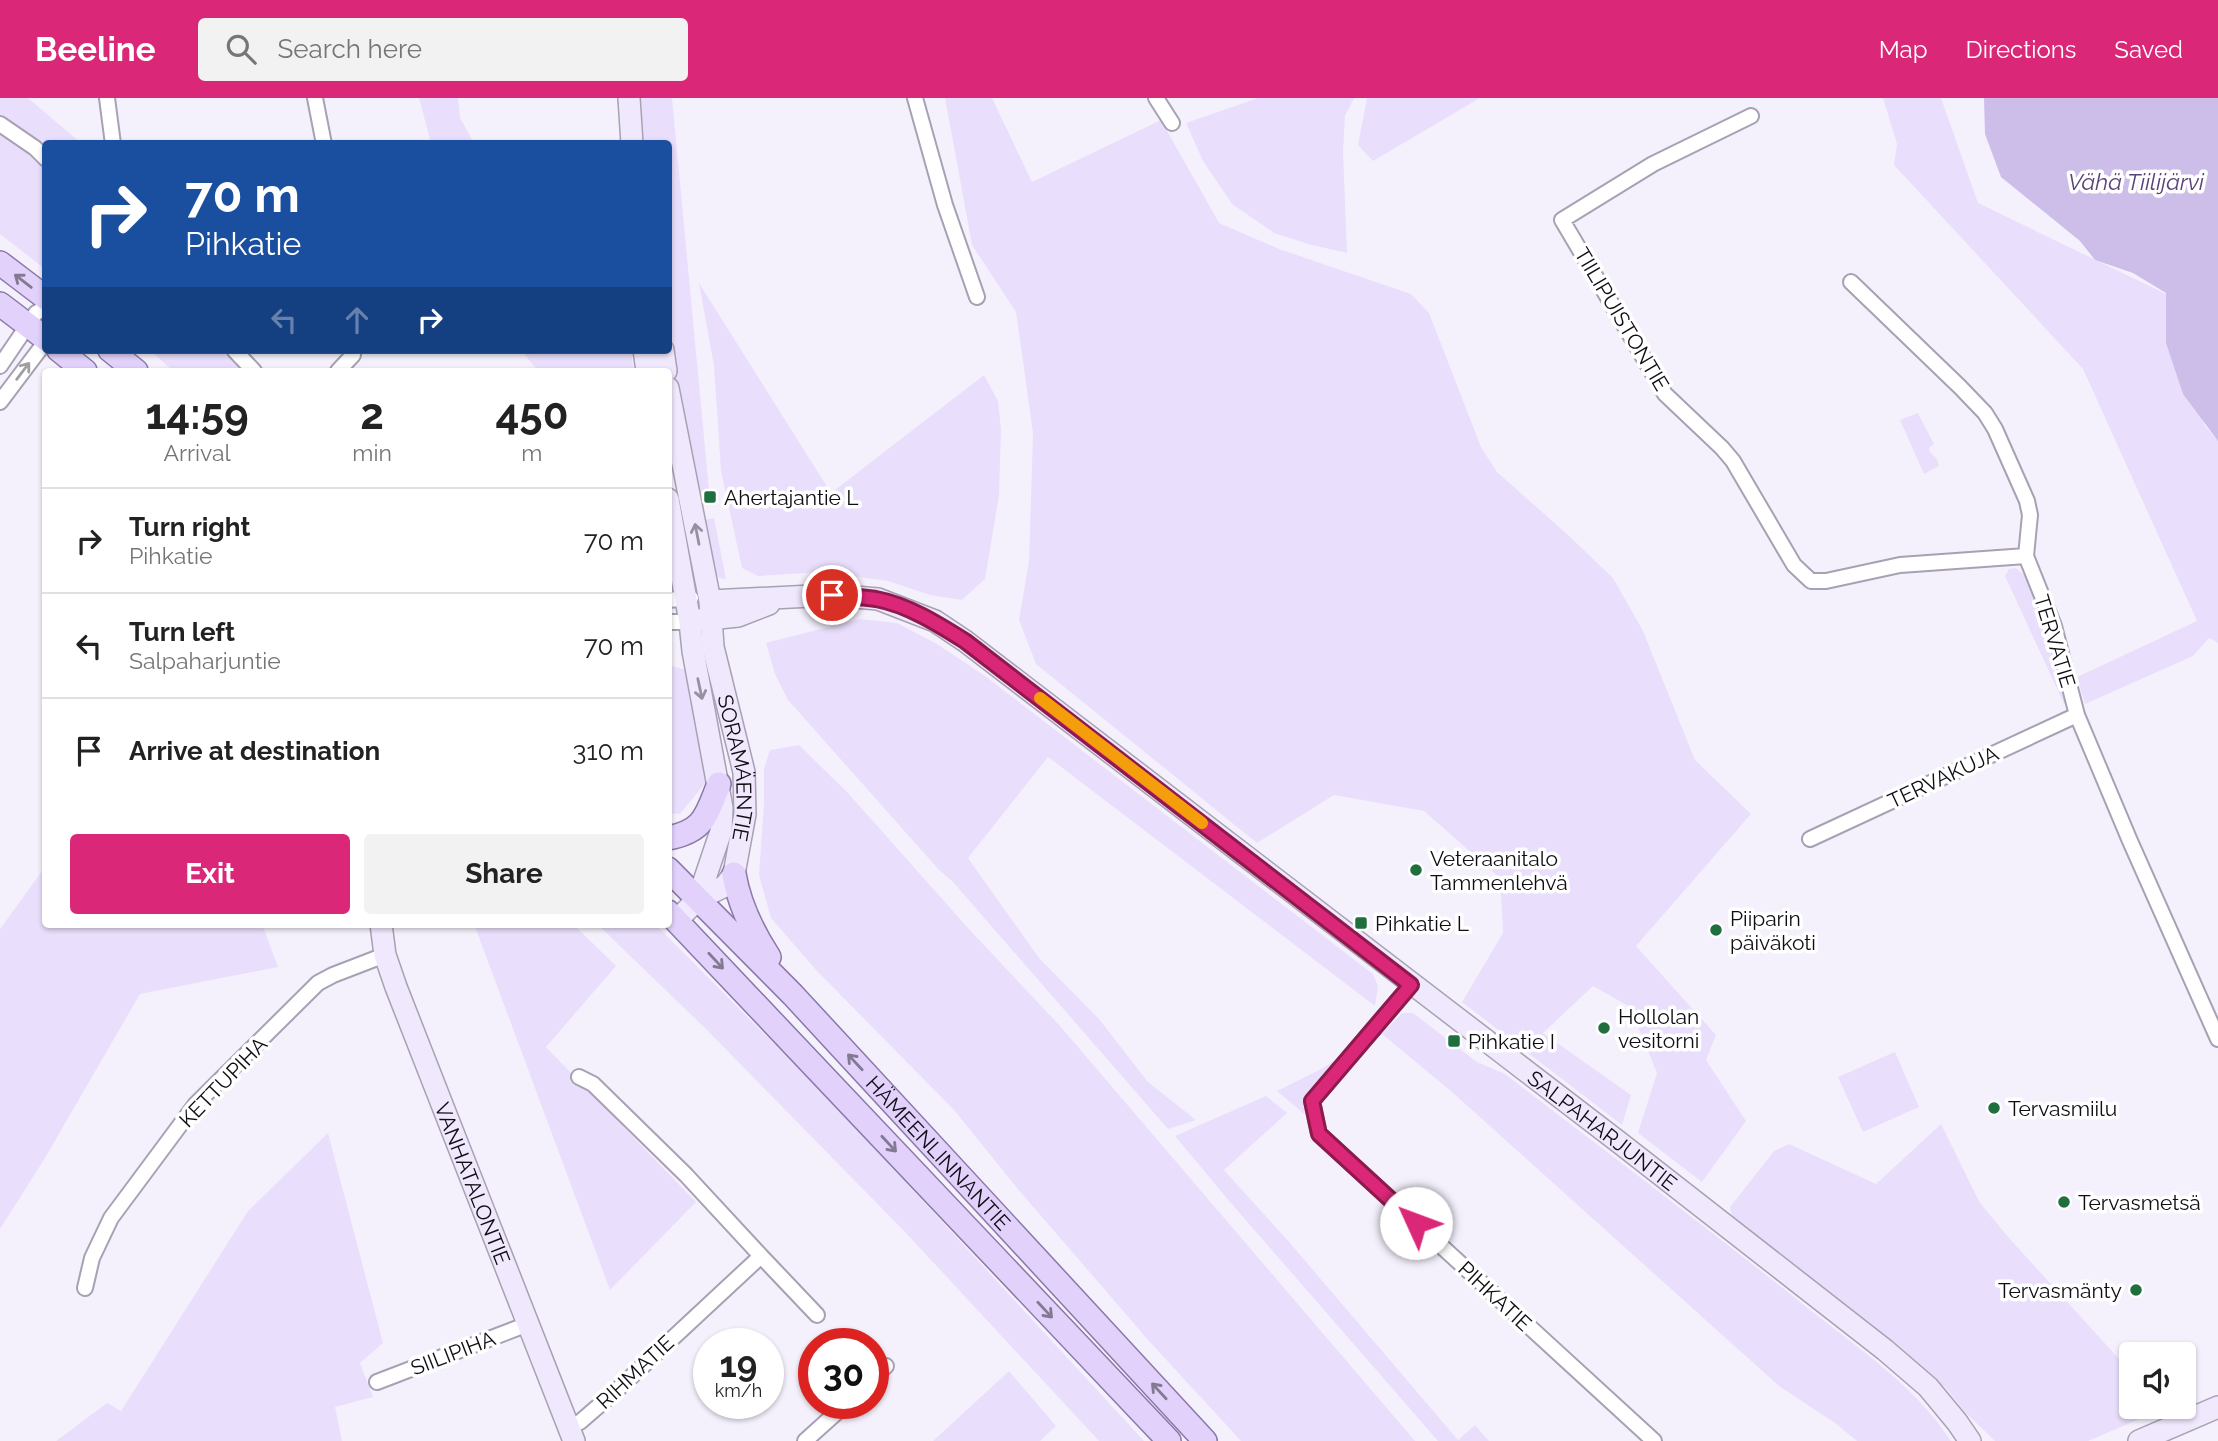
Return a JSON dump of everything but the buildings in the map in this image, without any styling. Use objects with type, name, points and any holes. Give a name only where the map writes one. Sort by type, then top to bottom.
[{"type":"main road","points":[[0,263],[42,295]]},
{"type":"main road","points":[[0,304],[42,337]]},
{"type":"main road","points":[[64,354],[81,368]]},
{"type":"main road","points":[[115,354],[132,368]]},
{"type":"main road","points":[[672,837],[688,834],[703,823],[719,784]]},
{"type":"main road","name":"HÄMEENLINNANTIE","points":[[672,873],[793,995],[1205,1441]]},
{"type":"main road","points":[[734,874],[737,892],[757,939],[793,995]]},
{"type":"main road","name":"HÄMEENLINNANTIE","points":[[673,916],[1169,1441]]},
{"type":"street","points":[[107,98],[112,140]]},
{"type":"street","points":[[315,98],[323,140]]},
{"type":"street","points":[[629,98],[632,140]]},
{"type":"street","points":[[915,98],[945,205],[977,297]]},
{"type":"street","points":[[1156,98],[1172,123]]},
{"type":"street","name":"TIILIPUISTONTIE","points":[[1751,116],[1653,164],[1562,220],[1665,394],[1728,454],[1794,565],[1811,581],[1826,581],[1900,565],[2026,556]]},
{"type":"street","points":[[0,124],[42,155]]},
{"type":"street","name":"TERVATIE","points":[[1851,282],[1960,387],[1995,429],[2027,501],[2030,515],[2026,556],[2054,626],[2077,716],[2218,1039]]},
{"type":"street","points":[[0,366],[27,325],[42,309]]},
{"type":"street","points":[[0,402],[42,345]]},
{"type":"street","points":[[238,354],[251,368]]},
{"type":"street","points":[[341,368],[353,354]]},
{"type":"street","name":"SORAMÄENTIE","points":[[672,409],[711,610],[713,647],[744,772],[745,814],[734,874],[725,886],[698,899],[673,916]]},
{"type":"street","name":"SORAMÄENTIE","points":[[672,543],[677,598],[690,622],[692,651],[722,807],[721,831],[698,899]]},
{"type":"street","name":"SALPAHARJUNTIE","points":[[711,610],[738,616],[784,599],[832,595],[878,599],[934,621],[976,650],[1620,1143],[1885,1350],[1928,1387],[1970,1441]]},
{"type":"street","points":[[677,598],[711,610]]},
{"type":"street","points":[[672,622],[690,622],[711,610]]},
{"type":"street","name":"TERVAKUJA","points":[[1810,839],[2077,716]]},
{"type":"street","name":"VANHATALONTIE","points":[[382,928],[385,955],[571,1434]]},
{"type":"street","name":"KETTUPIHA","points":[[85,1287],[92,1258],[111,1218],[195,1105],[318,983],[385,955]]},
{"type":"street","name":"PIHKATIE","points":[[1411,985],[1312,1101],[1319,1134],[1654,1441]]},
{"type":"street","points":[[579,1077],[593,1084],[687,1175],[817,1315]]},
{"type":"street","name":"RIHMATIE","points":[[571,1434],[580,1422],[761,1256]]},
{"type":"street","name":"SIILIPIHA","points":[[377,1382],[528,1324]]},
{"type":"street","points":[[2139,1441],[2218,1407]]},
{"type":"street","points":[[805,1441],[829,1419]]},
{"type":"shaded area","points":[[0,98],[28,98],[77,140],[42,140],[42,267],[0,234]]},
{"type":"shaded area","points":[[419,98],[458,98],[460,118],[472,140],[430,140]]},
{"type":"shaded area","points":[[641,98],[672,98],[709,490],[699,492],[685,445],[669,354],[672,354],[672,140],[643,140]]},
{"type":"shaded area","points":[[945,98],[992,98],[1032,182],[1161,120],[1219,223],[1279,249],[1411,294],[1429,313],[1481,447],[1497,472],[1613,578],[1643,631],[1695,760],[1751,814],[1636,946],[1716,1035],[1706,1060],[1746,1121],[1702,1182],[1638,1133],[1657,1073],[1630,1007],[1593,986],[1543,1033],[1631,1095],[1622,1125],[1462,1002],[1503,933],[1500,878],[1424,811],[1334,795],[1257,843],[1036,664],[1019,620],[1029,561],[1033,433],[1016,312],[972,245]]},
{"type":"shaded area","points":[[1258,98],[1354,98],[1345,116],[1343,151],[1347,253],[1274,233],[1232,204],[1203,161],[1186,123]]},
{"type":"shaded area","points":[[1367,98],[1480,98],[1373,161],[1358,145]]},
{"type":"shaded area","points":[[1883,98],[1941,98],[1978,203],[2166,294],[2166,343],[2205,426],[2218,441],[2218,643],[2209,638],[2193,656],[2085,704],[2077,677],[2197,621],[2083,369],[1894,165],[1897,144]]},
{"type":"shaded area","points":[[699,283],[831,493],[984,375],[998,401],[1001,429],[999,496],[985,579],[962,600],[930,595],[888,581],[822,572],[758,576],[742,568],[721,471],[714,366]]},
{"type":"shaded area","points":[[154,354],[224,354],[239,368],[170,368]]},
{"type":"shaded area","points":[[524,354],[632,354],[634,368],[536,368]]},
{"type":"shaded area","points":[[1918,413],[1934,444],[1929,448],[1939,466],[1924,474],[1900,420]]},
{"type":"shaded area","points":[[714,518],[726,579],[719,578],[712,567],[703,520]]},
{"type":"shaded area","points":[[2016,568],[2031,581],[2039,593],[2067,702],[2064,704],[2005,576],[2009,569]]},
{"type":"shaded area","points":[[860,619],[897,623],[937,644],[985,676],[1373,974],[1378,986],[1375,1006],[1048,757],[968,858],[1039,958],[1099,1019],[1148,1082],[1196,1120],[1168,1129],[953,882],[939,870],[788,700],[775,674],[766,643]]},
{"type":"shaded area","points":[[672,666],[697,673],[716,770],[680,814],[672,813]]},
{"type":"shaded area","points":[[799,745],[848,793],[1060,1026],[1415,1441],[1241,1441],[1149,1341],[1017,1188],[954,1110],[816,970],[771,918],[759,875],[764,769],[770,750]]},
{"type":"shaded area","points":[[42,871],[42,928],[263,928],[278,967],[140,994],[45,1158],[0,1229],[0,929]]},
{"type":"shaded area","points":[[475,928],[577,928],[616,966],[546,1047],[696,1202],[610,1290]]},
{"type":"shaded area","points":[[601,928],[659,928],[832,1102],[1144,1441],[1099,1441],[905,1232],[706,1029]]},
{"type":"shaded area","points":[[1402,1013],[1413,1013],[1477,1062],[1505,1074],[1730,1246],[1883,1367],[1920,1402],[1951,1441],[1857,1441],[1779,1386],[1452,1092],[1382,1034]]},
{"type":"shaded area","points":[[1895,1052],[1919,1107],[1863,1132],[1838,1077]]},
{"type":"shaded area","points":[[1339,1057],[1312,1091],[1304,1114],[1277,1091],[1323,1068]]},
{"type":"shaded area","points":[[1266,1096],[1287,1113],[1224,1170],[1458,1440],[1475,1425],[1489,1441],[1438,1441],[1175,1136]]},
{"type":"shaded area","points":[[1941,1124],[1980,1203],[2119,1359],[2119,1419],[2140,1419],[2088,1441],[1995,1441],[1965,1412],[1946,1388],[1732,1217],[1730,1207],[1774,1151],[1789,1144],[1876,1184]]},
{"type":"shaded area","points":[[328,1133],[383,1343],[360,1363],[373,1397],[335,1407],[342,1441],[56,1441],[107,1403],[121,1411],[248,1211]]},
{"type":"shaded area","points":[[1009,1371],[1056,1426],[1040,1441],[933,1441]]},
{"type":"water","name":"Vähä Tiilijärvi","points":[[1984,98],[2218,98],[2218,441],[2183,394],[2166,343],[2166,293],[2133,273],[2095,260],[2080,241],[2001,177],[1985,134]]},
{"type":"slow traffic","points":[[1040,698],[1202,823]]},
{"type":"place","name":"Ahertajantie L","points":[[710,497]]},
{"type":"place","name":"Veteraanitalo Tammenlehvä","points":[[1416,870]]},
{"type":"place","name":"Pihkatie L","points":[[1361,923]]},
{"type":"place","name":"Piiparin päiväkoti","points":[[1716,930]]},
{"type":"place","name":"Hollolan vesitorni","points":[[1604,1028]]},
{"type":"place","name":"Pihkatie I","points":[[1454,1041]]},
{"type":"place","name":"Tervasmiilu","points":[[1994,1108]]},
{"type":"place","name":"Tervasmetsä","points":[[2064,1202]]},
{"type":"place","name":"Tervasmänty","points":[[2136,1290]]},
{"type":"route","points":[[832,595],[878,599],[934,621],[965,641],[1411,985],[1312,1101],[1319,1134],[1416,1223]]}]
